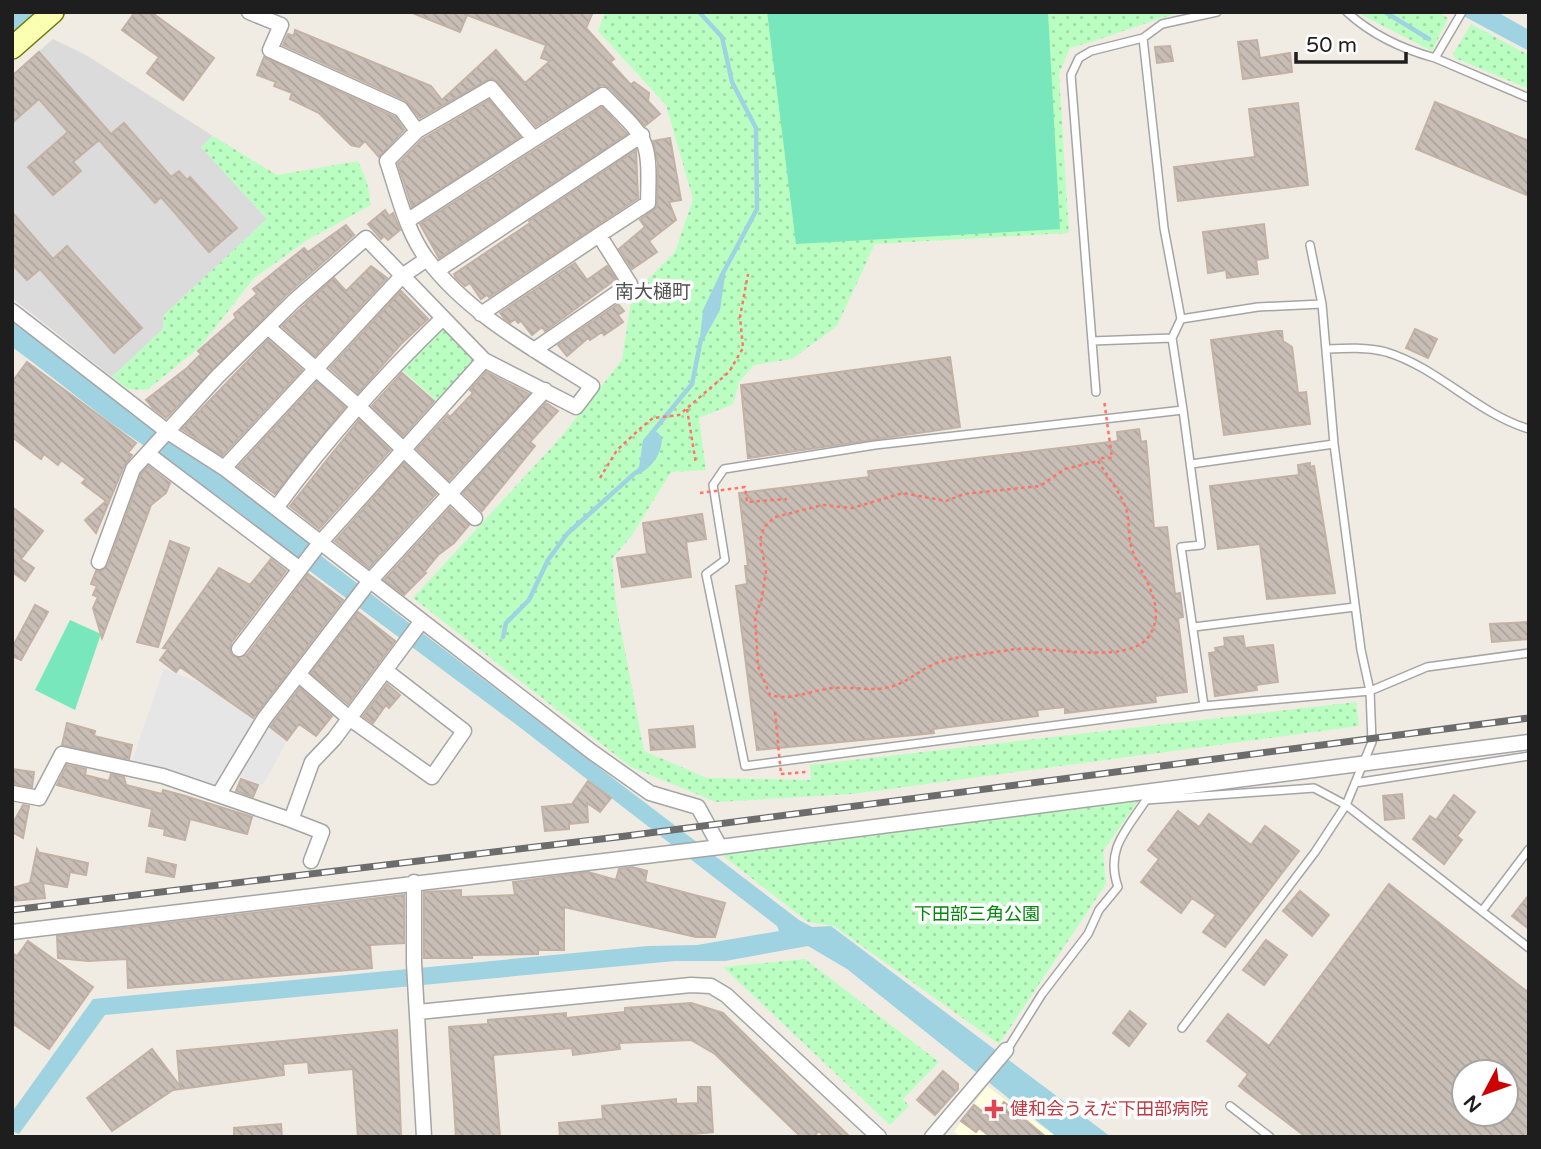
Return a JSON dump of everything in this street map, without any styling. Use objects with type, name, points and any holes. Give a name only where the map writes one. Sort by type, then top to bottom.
[{"type":"street","points":[[12,48],[53,12]]},
{"type":"street","points":[[250,12],[281,25],[270,50],[401,109],[418,131]]},
{"type":"street","points":[[99,562],[133,469],[268,327],[366,238],[484,360],[576,407],[592,386],[481,314],[432,264],[407,222],[387,161],[418,131],[491,88],[534,139]]},
{"type":"street","points":[[407,222],[603,95],[642,135],[650,155],[648,203],[481,314]]},
{"type":"street","points":[[224,468],[402,276],[432,264],[642,135]]},
{"type":"street","points":[[534,349],[630,284],[598,234]]},
{"type":"street","points":[[12,311],[168,432],[224,468],[421,622],[650,793],[698,807],[720,847]]},
{"type":"street","points":[[276,508],[358,406],[443,318]]},
{"type":"street","points":[[268,327],[358,406],[475,517]]},
{"type":"street","points":[[239,649],[319,544],[484,360]]},
{"type":"street","points":[[219,794],[264,719],[369,582],[545,390]]},
{"type":"street","points":[[148,454],[300,569]]},
{"type":"street","points":[[291,820],[313,762],[421,622]]},
{"type":"street","points":[[298,674],[349,718],[432,777],[464,731],[385,670]]},
{"type":"street","points":[[12,932],[414,881],[720,847],[1529,742]]},
{"type":"street","points":[[12,793],[39,798],[62,754],[163,776],[322,832],[311,862]]},
{"type":"street","points":[[414,881],[414,963],[424,1137]]},
{"type":"street","points":[[418,1012],[691,985],[711,986],[726,995],[769,1032],[878,1137]]},
{"type":"street","points":[[932,1137],[1006,1050]]},
{"type":"lane","points":[[1096,392],[1071,75],[1079,58],[1091,51],[1143,38],[1162,24],[1217,12]]},
{"type":"lane","points":[[1348,12],[1365,29],[1406,50],[1435,58],[1529,98]]},
{"type":"lane","points":[[1435,58],[1462,12]]},
{"type":"lane","points":[[1143,38],[1164,228],[1181,318],[1172,338],[1201,545],[1181,547],[1204,706]]},
{"type":"lane","points":[[1182,1028],[1315,852],[1346,805],[1372,742],[1370,691],[1355,607],[1334,444],[1322,304],[1310,245]]},
{"type":"lane","points":[[1181,318],[1258,307],[1322,304]]},
{"type":"lane","points":[[1092,341],[1172,338]]},
{"type":"lane","points":[[1327,349],[1359,348],[1386,352],[1443,382],[1493,415],[1529,429]]},
{"type":"lane","points":[[1183,410],[875,446],[724,470],[713,485],[725,560],[706,574],[745,766],[1204,706],[1370,691],[1427,667],[1529,653]]},
{"type":"lane","points":[[1191,464],[1334,444]]},
{"type":"lane","points":[[1194,628],[1355,607]]},
{"type":"lane","points":[[1355,783],[1529,756]]},
{"type":"lane","points":[[1006,1050],[1042,995],[1088,934],[1099,910],[1118,887],[1111,867],[1116,847],[1146,800],[1314,788],[1346,805],[1529,948]]},
{"type":"lane","points":[[1482,911],[1529,849]]},
{"type":"lane","points":[[1230,1107],[1270,1137]]},
{"type":"path","points":[[600,478],[617,450],[653,418],[679,415],[729,372],[743,348],[740,317],[748,274]]},
{"type":"path","points":[[1099,459],[1124,502],[1130,524],[1130,543],[1150,587],[1156,616],[1151,634],[1138,645],[1119,652],[1098,653],[1035,647],[1011,649],[932,665],[909,680],[888,688],[830,688],[782,699],[770,695],[758,666],[755,617],[762,598],[766,571],[760,541],[764,527],[775,517],[823,505],[852,508],[903,493],[946,501],[964,494],[1040,486],[1065,469],[1099,459],[1112,458],[1104,400]]},
{"type":"path","points":[[687,409],[696,464]]},
{"type":"path","points":[[700,493],[745,487],[747,502],[787,499]]},
{"type":"path","points":[[775,712],[782,774],[806,772]]},
{"type":"shaded area","points":[[53,39],[86,55],[213,136],[201,147],[267,219],[164,315],[163,329],[112,377],[12,298],[12,75]]},
{"type":"shaded area","points":[[164,668],[207,686],[287,741],[263,785],[237,775],[226,791],[131,763]]},
{"type":"shaded area","name":"健和会うえだ下田部病院","points":[[987,1086],[1056,1137],[961,1137],[954,1132]]},
{"type":"green space","points":[[605,12],[1182,12],[1070,48],[1059,74],[1069,233],[875,244],[837,326],[792,359],[754,365],[739,382],[733,404],[699,418],[706,470],[671,472],[632,535],[612,559],[616,604],[644,751],[707,778],[811,780],[810,765],[1356,702],[1359,726],[852,794],[716,802],[631,767],[413,598],[561,437],[622,360],[632,295],[675,252],[693,199],[666,105],[598,31]]},
{"type":"green space","points":[[767,12],[1048,12],[1060,229],[796,244]]},
{"type":"green space","points":[[1356,12],[1438,12],[1448,18],[1432,51]]},
{"type":"green space","points":[[1471,24],[1529,55],[1529,89],[1455,58],[1453,54]]},
{"type":"green space","points":[[213,136],[277,175],[358,161],[367,182],[371,205],[309,239],[254,278],[200,347],[147,390],[128,389],[112,377],[163,329],[164,315],[267,219],[201,147]]},
{"type":"green space","points":[[437,330],[443,330],[472,354],[473,363],[438,402],[401,369]]},
{"type":"green space","points":[[70,620],[101,634],[75,710],[35,690]]},
{"type":"green space","name":"下田部三角公園","points":[[1138,801],[1103,851],[1106,884],[999,1044],[834,926],[808,922],[722,855]]},
{"type":"green space","points":[[805,959],[939,1062],[903,1099],[909,1106],[890,1125],[723,967]]},
{"type":"water","points":[[12,12],[36,12],[12,34]]},
{"type":"water","points":[[1456,12],[1497,12],[1529,30],[1529,51]]},
{"type":"water","points":[[720,274],[725,276],[720,310],[704,339],[700,338],[703,310]]},
{"type":"water","points":[[12,322],[286,523],[324,558],[799,920],[812,927],[831,926],[1111,1137],[1057,1137],[847,969],[808,946],[725,961],[675,961],[105,1015],[19,1134],[12,1131],[12,1112],[93,999],[648,946],[697,945],[779,931],[777,926],[522,729],[311,572],[249,520],[107,420],[12,347]]},
{"type":"water","points":[[653,428],[662,437],[658,455],[652,464],[637,475],[634,472],[639,467],[643,440]]},
{"type":"building","points":[[135,12],[151,12],[214,58],[183,100],[147,73],[159,57],[122,30]]},
{"type":"building","points":[[410,12],[593,12],[586,28],[614,59],[610,62],[631,85],[634,82],[649,93],[648,101],[660,114],[645,126],[610,88],[602,85],[536,126],[498,82],[491,78],[420,118],[405,100],[283,45],[288,34],[294,36],[295,30],[431,86],[442,100],[496,50],[525,83],[550,61],[541,58],[546,45],[467,15],[460,32]]},
{"type":"building","points":[[1257,40],[1260,58],[1290,53],[1292,72],[1243,79],[1238,42]]},
{"type":"building","points":[[1170,46],[1173,61],[1157,63],[1155,47]]},
{"type":"building","points":[[39,52],[111,134],[124,123],[171,177],[179,171],[187,180],[190,177],[237,228],[209,252],[161,197],[155,203],[99,140],[73,162],[81,171],[53,195],[28,167],[68,132],[39,99],[12,123],[12,76]]},
{"type":"building","points":[[264,57],[395,117],[404,130],[379,157],[365,141],[359,147],[351,145],[319,113],[290,99],[292,93],[274,86],[276,82],[257,75]]},
{"type":"building","points":[[489,100],[520,137],[412,207],[398,164],[423,139]]},
{"type":"building","points":[[1435,102],[1529,141],[1529,196],[1416,149]]},
{"type":"building","points":[[1298,103],[1308,185],[1178,201],[1174,167],[1255,157],[1249,109]]},
{"type":"building","points":[[602,107],[627,134],[439,258],[420,224]]},
{"type":"building","points":[[670,138],[681,200],[669,202],[676,220],[649,241],[657,252],[632,269],[619,249],[645,227],[640,220],[657,207],[658,164],[653,141]]},
{"type":"building","points":[[636,150],[638,198],[489,297],[487,295],[481,299],[470,283],[465,286],[456,278],[454,274]]},
{"type":"building","points":[[385,210],[389,216],[393,213],[400,230],[388,240],[384,236],[381,239],[368,224]]},
{"type":"building","points":[[12,212],[53,259],[67,246],[142,328],[114,353],[40,269],[27,280],[12,264]]},
{"type":"building","points":[[1264,224],[1268,258],[1256,260],[1258,274],[1227,278],[1226,270],[1208,273],[1203,232]]},
{"type":"building","points":[[346,225],[354,235],[287,294],[166,418],[153,408],[146,400],[187,368],[201,354],[198,351],[236,318],[234,314],[257,294],[253,289],[304,248],[308,252]]},
{"type":"building","points":[[575,263],[587,280],[607,266],[616,279],[545,331],[542,327],[532,335],[521,321],[518,323],[515,319],[510,323],[500,313]]},
{"type":"building","points":[[371,266],[387,278],[315,356],[282,326],[334,278],[346,291]]},
{"type":"building","points":[[401,291],[428,319],[401,344],[358,393],[330,368]]},
{"type":"building","points":[[618,304],[624,311],[618,315],[623,322],[604,335],[602,332],[590,340],[588,338],[567,356],[558,345]]},
{"type":"building","points":[[1415,329],[1437,339],[1428,358],[1406,348]]},
{"type":"building","points":[[1282,331],[1283,341],[1292,347],[1298,393],[1306,392],[1310,424],[1224,435],[1211,340]]},
{"type":"building","points":[[268,340],[302,370],[222,456],[182,429]]},
{"type":"building","points":[[950,357],[960,427],[748,458],[741,385]]},
{"type":"building","points":[[27,362],[136,443],[128,453],[132,455],[124,466],[96,533],[85,520],[106,501],[82,483],[86,479],[61,460],[58,465],[44,454],[41,459],[12,437],[12,382]]},
{"type":"building","points":[[486,372],[529,394],[449,480],[417,449],[448,415],[450,417],[473,393],[470,390]]},
{"type":"building","points":[[402,373],[434,401],[403,436],[372,406]]},
{"type":"building","points":[[317,382],[345,407],[275,494],[238,467]]},
{"type":"building","points":[[546,403],[558,411],[530,442],[535,446],[482,511],[463,493]]},
{"type":"building","points":[[359,420],[390,450],[319,529],[290,506]]},
{"type":"building","points":[[1139,429],[1141,442],[1146,441],[1154,528],[1167,527],[1175,594],[1180,593],[1183,617],[1178,618],[1187,692],[1155,696],[1156,702],[1065,713],[1065,707],[1037,710],[1038,716],[933,729],[934,733],[757,750],[736,586],[747,584],[745,566],[748,566],[739,493],[869,477],[868,471],[1118,441],[1117,432]]},
{"type":"building","points":[[404,463],[436,494],[369,568],[335,541]]},
{"type":"building","points":[[1310,463],[1310,467],[1314,466],[1335,593],[1267,599],[1260,544],[1218,549],[1210,486],[1299,475],[1298,465]]},
{"type":"building","points":[[148,466],[170,483],[166,493],[151,505],[102,638],[93,608],[98,597],[93,595],[97,586],[91,584],[96,571],[101,571],[108,565],[141,474]]},
{"type":"building","points":[[12,507],[43,531],[21,559],[34,568],[25,581],[12,572]]},
{"type":"building","points":[[450,508],[469,525],[454,543],[438,555],[424,572],[426,573],[404,595],[384,580]]},
{"type":"building","points":[[702,514],[706,539],[686,542],[691,577],[622,587],[617,558],[647,554],[643,523]]},
{"type":"building","points":[[170,541],[189,548],[158,647],[137,642]]},
{"type":"building","points":[[271,559],[286,571],[231,643],[230,652],[234,657],[247,655],[308,574],[343,600],[253,718],[180,667],[176,672],[160,660],[168,649],[163,648],[219,568],[250,585]]},
{"type":"building","points":[[35,605],[48,612],[21,660],[12,656],[12,648]]},
{"type":"building","points":[[358,612],[395,641],[348,704],[311,673]]},
{"type":"building","points":[[1529,622],[1529,639],[1492,642],[1490,624]]},
{"type":"building","points":[[1243,636],[1245,648],[1273,645],[1278,682],[1256,685],[1257,690],[1215,696],[1209,653],[1216,652],[1215,648],[1225,646],[1224,638]]},
{"type":"building","points":[[387,684],[400,695],[389,708],[386,705],[373,723],[363,716]]},
{"type":"building","points":[[300,688],[332,716],[316,736],[299,724],[287,740],[270,727]]},
{"type":"building","points":[[67,723],[95,731],[94,736],[132,745],[129,759],[62,745]]},
{"type":"building","points":[[693,726],[695,747],[651,750],[649,730]]},
{"type":"building","points":[[67,765],[86,769],[85,775],[109,781],[111,774],[124,777],[126,785],[162,794],[163,790],[252,817],[247,834],[190,819],[185,840],[164,835],[165,829],[149,826],[152,809],[57,785]]},
{"type":"building","points":[[12,769],[34,772],[32,787],[12,784]]},
{"type":"building","points":[[241,779],[258,785],[253,797],[236,791]]},
{"type":"building","points":[[588,781],[611,798],[600,812],[587,803],[588,822],[569,824],[569,829],[545,831],[542,807],[572,804]]},
{"type":"building","points":[[1402,794],[1404,818],[1385,820],[1383,796]]},
{"type":"building","points":[[1454,795],[1475,812],[1457,836],[1462,840],[1444,864],[1413,839],[1430,816],[1436,820]]},
{"type":"building","points":[[23,805],[29,806],[23,838],[12,832],[12,825]]},
{"type":"building","points":[[1178,811],[1199,827],[1209,814],[1251,845],[1265,826],[1299,851],[1225,947],[1203,932],[1216,915],[1192,898],[1181,913],[1141,882],[1159,859],[1148,850]]},
{"type":"building","points":[[37,849],[40,855],[41,853],[88,863],[86,875],[70,872],[67,887],[43,883],[45,898],[12,901],[12,888],[30,883]]},
{"type":"building","points":[[148,858],[176,865],[174,877],[146,872]]},
{"type":"building","points":[[632,867],[647,871],[645,882],[725,903],[715,937],[696,937],[564,907],[564,950],[538,950],[538,954],[472,955],[472,958],[424,958],[424,892],[461,890],[461,897],[515,895],[513,882],[588,872],[616,880],[619,869]]},
{"type":"building","points":[[1389,884],[1529,993],[1529,1137],[1306,1137],[1239,1086],[1248,1074],[1207,1041],[1228,1014],[1269,1046]]},
{"type":"building","points":[[1300,891],[1329,915],[1312,936],[1283,911]]},
{"type":"building","points":[[404,895],[404,943],[370,945],[372,968],[128,988],[127,959],[88,961],[58,958],[57,936]]},
{"type":"building","points":[[1529,895],[1529,929],[1512,916]]},
{"type":"building","points":[[1266,940],[1287,955],[1264,985],[1243,970]]},
{"type":"building","points":[[28,941],[93,987],[49,1049],[12,1023],[12,953],[17,956]]},
{"type":"building","points":[[691,1003],[723,1013],[850,1137],[825,1137],[819,1131],[813,1137],[801,1137],[715,1054],[691,1040],[619,1043],[620,1049],[573,1055],[572,1048],[493,1055],[500,1137],[456,1137],[449,1027],[488,1024],[488,1020],[566,1013],[566,1018],[625,1012],[625,1008]]},
{"type":"building","points":[[1130,1011],[1146,1024],[1129,1046],[1113,1033]]},
{"type":"building","points":[[397,1030],[401,1137],[358,1137],[353,1069],[309,1073],[308,1062],[283,1064],[284,1075],[173,1090],[112,1131],[87,1098],[152,1049],[180,1086],[177,1051]]},
{"type":"building","points":[[943,1071],[958,1084],[958,1089],[935,1115],[917,1100]]},
{"type":"building","points":[[698,1087],[710,1087],[713,1132],[662,1137],[560,1137],[559,1123],[603,1119],[602,1106],[676,1099],[676,1104],[698,1103]]},
{"type":"building","points":[[1004,1102],[1046,1137],[991,1137],[979,1128],[976,1132],[961,1121],[974,1105],[992,1119]]},
{"type":"building","points":[[281,1124],[282,1137],[234,1137],[234,1128]]},
{"type":"waterway","points":[[699,12],[722,37],[732,82],[756,128],[757,209],[722,275]]},
{"type":"waterway","points":[[1385,12],[1429,39]]},
{"type":"waterway","points":[[655,429],[692,384],[701,339]]},
{"type":"waterway","points":[[503,637],[506,623],[529,600],[548,560],[567,534],[635,473]]},
{"type":"railway","points":[[12,910],[626,836],[1529,718]]},
{"type":"place","name":"健和会うえだ下田部病院","points":[[994,1109]]},
{"type":"district","name":"南大樋町","points":[[653,292]]}]
